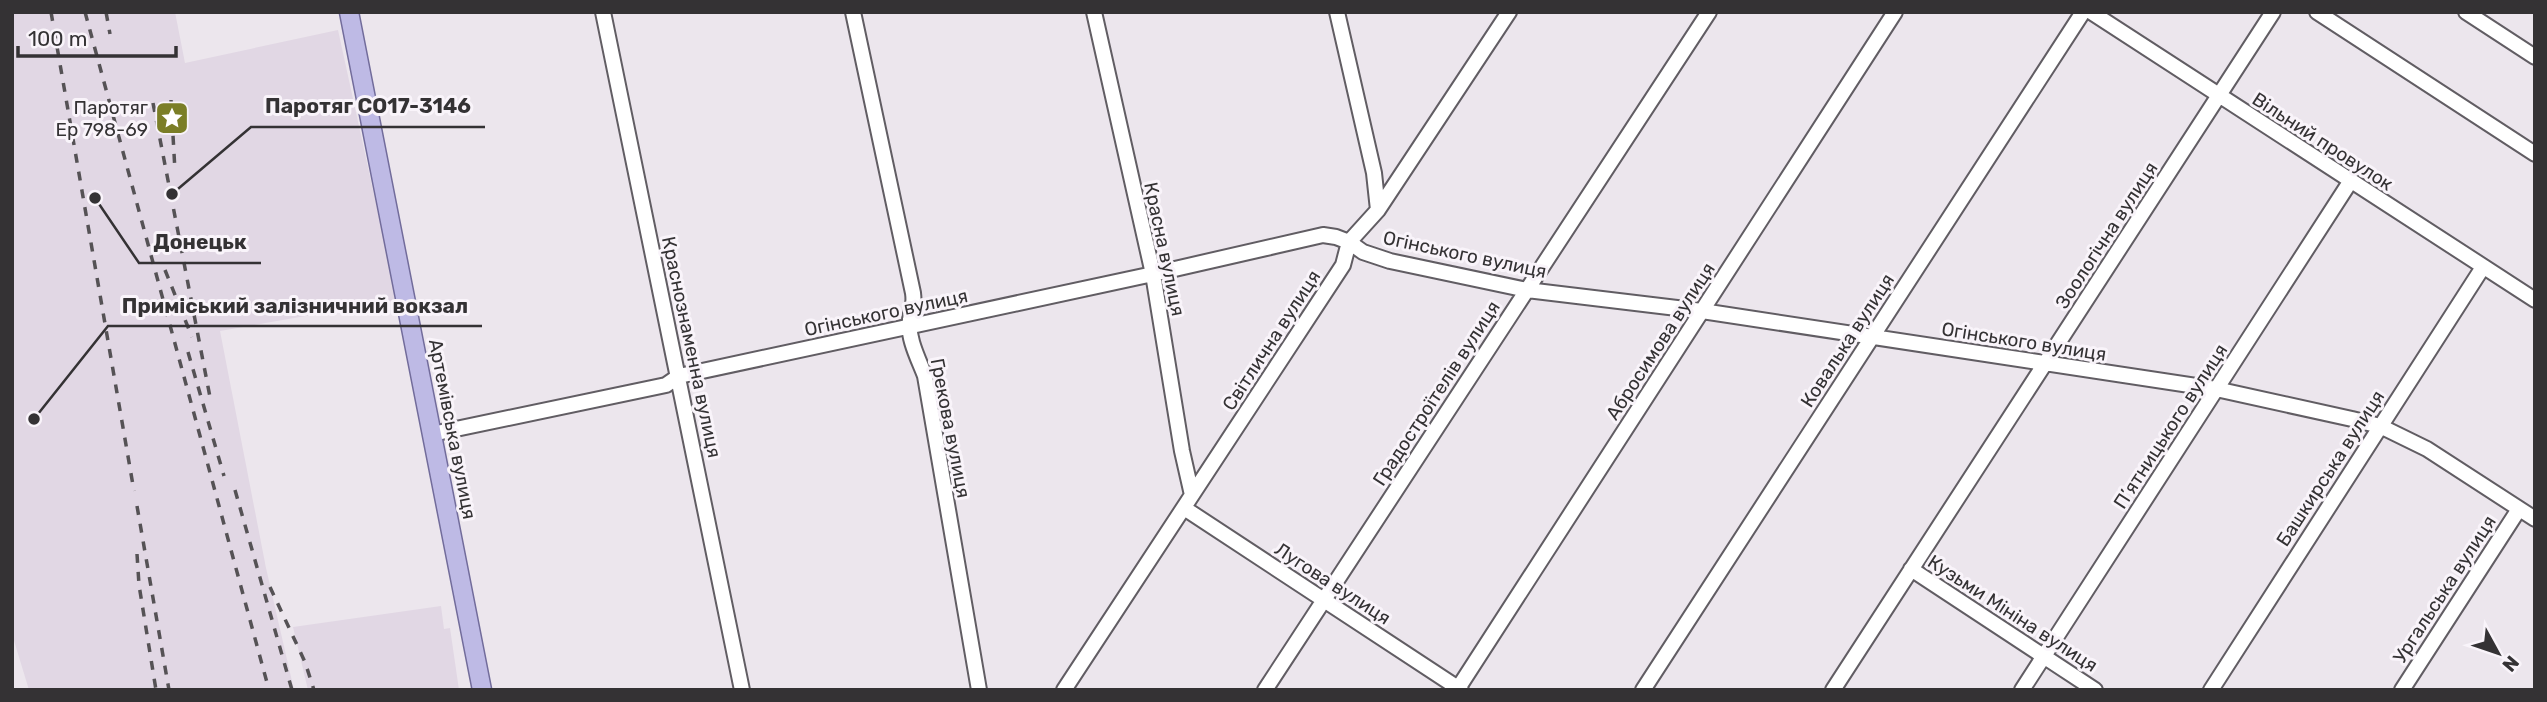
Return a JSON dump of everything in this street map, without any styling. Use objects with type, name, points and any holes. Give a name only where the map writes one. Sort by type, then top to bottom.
[{"type":"main road","name":"Артемівська вулиця","points":[[349,12],[482,690]]},
{"type":"street","name":"Краснознаменна вулиця","points":[[603,12],[742,690]]},
{"type":"street","name":"Грекова вулиця","points":[[853,12],[913,293],[915,306],[910,317],[910,327],[925,376],[979,690]]},
{"type":"street","name":"Красна вулиця","points":[[1094,12],[1153,274],[1188,502]]},
{"type":"street","points":[[1337,12],[1374,173],[1378,210]]},
{"type":"street","name":"Світлична вулиця","points":[[1064,690],[1343,265],[1349,242],[1378,210],[1509,12]]},
{"type":"street","name":"Градостроїтелiв вулиця","points":[[1265,690],[1709,12]]},
{"type":"street","name":"Абросимова вулиця","points":[[1459,689],[1895,12]]},
{"type":"street","name":"Ковалька вулиця","points":[[1643,690],[2083,12]]},
{"type":"street","name":"Вільний провулок","points":[[2091,12],[2535,300]]},
{"type":"street","name":"Зоологічна вулиця","points":[[1833,690],[2273,12]]},
{"type":"street","points":[[2317,12],[2535,154]]},
{"type":"street","points":[[2466,12],[2535,57]]},
{"type":"street","name":"П’ятницького вулиця","points":[[2022,690],[2350,182]]},
{"type":"street","name":"Огінського вулиця","points":[[432,434],[666,385],[679,376],[1323,235],[1349,242],[1363,251],[1390,261],[1527,290],[1702,311],[2216,389],[2380,426],[2427,449],[2535,519]]},
{"type":"street","name":"Башкирська вулиця","points":[[2211,690],[2483,267]]},
{"type":"street","name":"Лугова вулиця","points":[[1188,502],[1324,600],[1459,689]]},
{"type":"street","name":"Ургальська вулиця","points":[[2402,690],[2519,509]]},
{"type":"street","name":"Кузьми Мініна вулиця","points":[[1911,569],[2095,690]]},
{"type":"shaded area","points":[[12,12],[175,12],[185,63],[338,30],[397,300],[220,331],[266,568],[294,690],[29,690],[12,634]]},
{"type":"shaded area","points":[[441,606],[444,629],[450,628],[459,690],[308,690],[293,627]]},
{"type":"railway","points":[[51,12],[134,491]]},
{"type":"railway","points":[[85,12],[269,690]]},
{"type":"railway","points":[[106,12],[110,34]]},
{"type":"railway","points":[[171,100],[175,171]]},
{"type":"railway","points":[[153,103],[210,397]]},
{"type":"railway","points":[[165,270],[192,337]]},
{"type":"railway","points":[[188,352],[224,476]]},
{"type":"railway","points":[[235,490],[292,690]]},
{"type":"railway","points":[[137,506],[169,690]]},
{"type":"railway","points":[[137,554],[139,585],[156,690]]},
{"type":"railway","points":[[270,587],[305,662],[314,690]]},
{"type":"place","name":"Паротяг Ер 798-69","points":[[172,118]]},
{"type":"place","name":"Паротяг СО17-3146","points":[[172,194]]},
{"type":"place","name":"Донецьк","points":[[95,198]]},
{"type":"place","name":"Приміський залізничний вокзал","points":[[34,419]]}]
